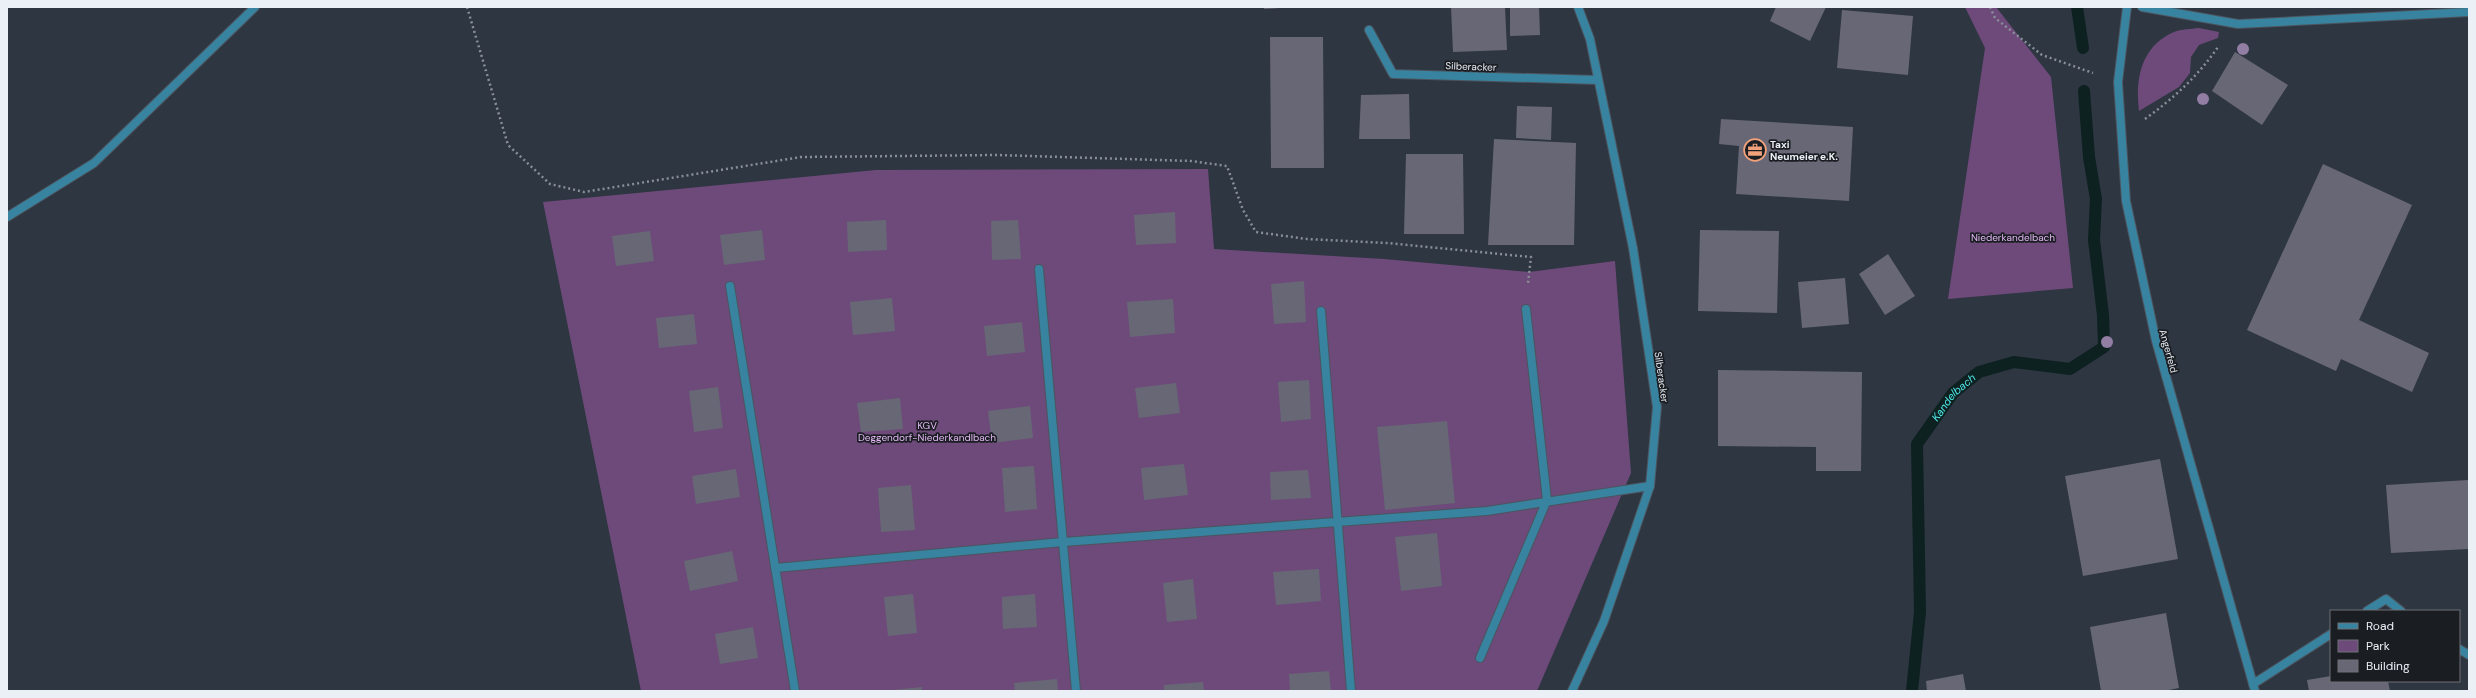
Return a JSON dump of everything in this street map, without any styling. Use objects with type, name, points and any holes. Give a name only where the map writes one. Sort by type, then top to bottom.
[{"type":"street","points":[[7,217],[94,163],[255,7]]},
{"type":"street","name":"Silberacker","points":[[1572,691],[1604,621],[1650,486],[1656,407],[1633,248],[1590,39],[1578,7]]},
{"type":"street","name":"Angerfeld","points":[[2127,7],[2118,82],[2126,201],[2156,341],[2254,687]]},
{"type":"street","points":[[2142,7],[2238,24],[2469,12]]},
{"type":"street","name":"Silberacker","points":[[1369,30],[1393,74],[1598,80]]},
{"type":"street","points":[[1039,269],[1076,691]]},
{"type":"street","points":[[730,286],[795,691]]},
{"type":"street","points":[[1480,658],[1547,500],[1526,309]]},
{"type":"street","points":[[1321,311],[1351,691]]},
{"type":"street","points":[[775,568],[1063,542],[1487,511],[1547,500],[1650,486]]},
{"type":"street","points":[[2369,610],[2386,599],[2400,610]]},
{"type":"street","points":[[2254,687],[2330,635]]},
{"type":"street","points":[[2460,650],[2469,655]]},
{"type":"path","points":[[467,7],[508,145],[550,184],[584,192],[801,157],[997,155],[1192,162],[1226,166],[1243,210],[1256,232],[1307,239],[1387,243],[1531,257],[1526,309]]},
{"type":"path","points":[[1990,7],[1995,18],[2042,55],[2118,82]]},
{"type":"path","points":[[2122,135],[2175,98],[2206,64],[2223,39],[2227,22]]},
{"type":"green space","name":"Niederkandelbach","points":[[1965,7],[1996,7],[2051,77],[2073,288],[1948,299],[1985,48]]},
{"type":"green space","points":[[2199,28],[2219,32],[2218,38],[2199,45],[2191,57],[2190,73],[2179,87],[2139,111],[2138,87],[2147,55],[2163,38],[2174,32]]},
{"type":"green space","name":"KGV Deggendorf-Niederkandlbach","points":[[1208,169],[1214,249],[1384,259],[1529,272],[1615,261],[1631,473],[1537,691],[641,691],[543,202],[876,170]]},
{"type":"building","points":[[1264,7],[1280,7],[1280,8],[1264,9]]},
{"type":"building","points":[[1451,7],[1505,7],[1507,50],[1453,52]]},
{"type":"building","points":[[1510,7],[1539,7],[1540,35],[1510,36]]},
{"type":"building","points":[[1776,7],[1826,7],[1810,41],[1770,21]]},
{"type":"building","points":[[1842,10],[1913,16],[1908,75],[1837,68]]},
{"type":"building","points":[[1270,37],[1323,37],[1324,168],[1271,168]]},
{"type":"building","points":[[2235,52],[2288,85],[2262,125],[2212,91]]},
{"type":"building","points":[[1409,94],[1410,139],[1359,139],[1361,95]]},
{"type":"building","points":[[1517,106],[1552,107],[1551,140],[1516,138]]},
{"type":"building","points":[[1721,119],[1853,127],[1849,201],[1736,194],[1739,146],[1719,144]]},
{"type":"building","points":[[1494,139],[1576,143],[1574,245],[1488,245]]},
{"type":"building","points":[[1406,154],[1463,154],[1464,234],[1404,234]]},
{"type":"building","points":[[2323,164],[2412,205],[2359,320],[2429,353],[2412,392],[2341,359],[2336,371],[2247,330]]},
{"type":"building","points":[[1175,212],[1176,243],[1136,245],[1134,215]]},
{"type":"building","points":[[886,220],[887,250],[848,252],[847,222]]},
{"type":"building","points":[[1018,220],[1021,259],[992,260],[991,221]]},
{"type":"building","points":[[762,230],[765,260],[724,265],[720,235]]},
{"type":"building","points":[[1700,230],[1779,231],[1777,313],[1698,311]]},
{"type":"building","points":[[650,231],[654,261],[616,266],[612,236]]},
{"type":"building","points":[[1888,254],[1915,296],[1885,315],[1859,274]]},
{"type":"building","points":[[1845,278],[1849,324],[1802,328],[1798,282]]},
{"type":"building","points":[[1304,281],[1306,322],[1274,324],[1271,284]]},
{"type":"building","points":[[892,298],[895,331],[853,335],[850,302]]},
{"type":"building","points":[[1173,299],[1175,333],[1130,337],[1127,302]]},
{"type":"building","points":[[694,314],[697,344],[659,348],[656,318]]},
{"type":"building","points":[[1022,322],[1025,352],[987,356],[984,326]]},
{"type":"building","points":[[1718,370],[1862,372],[1861,471],[1816,471],[1816,447],[1718,446]]},
{"type":"building","points":[[1309,380],[1311,419],[1281,422],[1278,382]]},
{"type":"building","points":[[1176,383],[1180,413],[1139,418],[1135,388]]},
{"type":"building","points":[[718,387],[723,428],[694,432],[689,391]]},
{"type":"building","points":[[900,398],[903,429],[861,432],[857,403]]},
{"type":"building","points":[[1030,406],[1033,438],[992,443],[988,411]]},
{"type":"building","points":[[1447,421],[1455,503],[1385,510],[1377,427]]},
{"type":"building","points":[[2160,459],[2178,559],[2083,576],[2065,476]]},
{"type":"building","points":[[1184,464],[1188,495],[1144,500],[1141,468]]},
{"type":"building","points":[[1034,466],[1037,509],[1005,512],[1002,468]]},
{"type":"building","points":[[736,469],[740,497],[696,504],[692,476]]},
{"type":"building","points":[[1308,470],[1311,498],[1271,500],[1270,472]]},
{"type":"building","points":[[2468,480],[2469,549],[2391,553],[2386,485]]},
{"type":"building","points":[[911,485],[915,530],[881,532],[878,488]]},
{"type":"building","points":[[1437,533],[1442,586],[1401,591],[1395,537]]},
{"type":"building","points":[[732,551],[738,581],[690,591],[684,561]]},
{"type":"building","points":[[1319,569],[1321,601],[1276,605],[1273,572]]},
{"type":"building","points":[[1193,579],[1197,619],[1167,622],[1163,583]]},
{"type":"building","points":[[913,594],[917,633],[888,636],[884,597]]},
{"type":"building","points":[[1035,594],[1037,627],[1003,629],[1002,597]]},
{"type":"building","points":[[2166,613],[2179,688],[2164,691],[2101,691],[2090,627]]},
{"type":"building","points":[[753,627],[758,658],[720,664],[715,634]]},
{"type":"building","points":[[1329,671],[1331,691],[1290,691],[1289,674]]},
{"type":"building","points":[[1963,674],[1966,691],[1927,691],[1926,681]]},
{"type":"building","points":[[2330,676],[2330,682],[2388,682],[2390,691],[2309,691],[2307,680]]},
{"type":"building","points":[[1057,679],[1058,691],[1015,691],[1014,683]]},
{"type":"building","points":[[1203,682],[1204,691],[1164,691],[1164,685]]},
{"type":"building","points":[[922,687],[922,691],[892,691],[892,690]]},
{"type":"waterway","name":"Kandelbach","points":[[2077,7],[2083,48]]},
{"type":"waterway","name":"Kandelbach","points":[[1912,691],[1920,612],[1917,444],[1953,393],[1979,372],[2014,362],[2070,369],[2104,347],[2103,315],[2094,240],[2096,199],[2089,157],[2084,91]]},
{"type":"place","name":"Taxi Neumeier e.K.","points":[[1755,150]]}]
